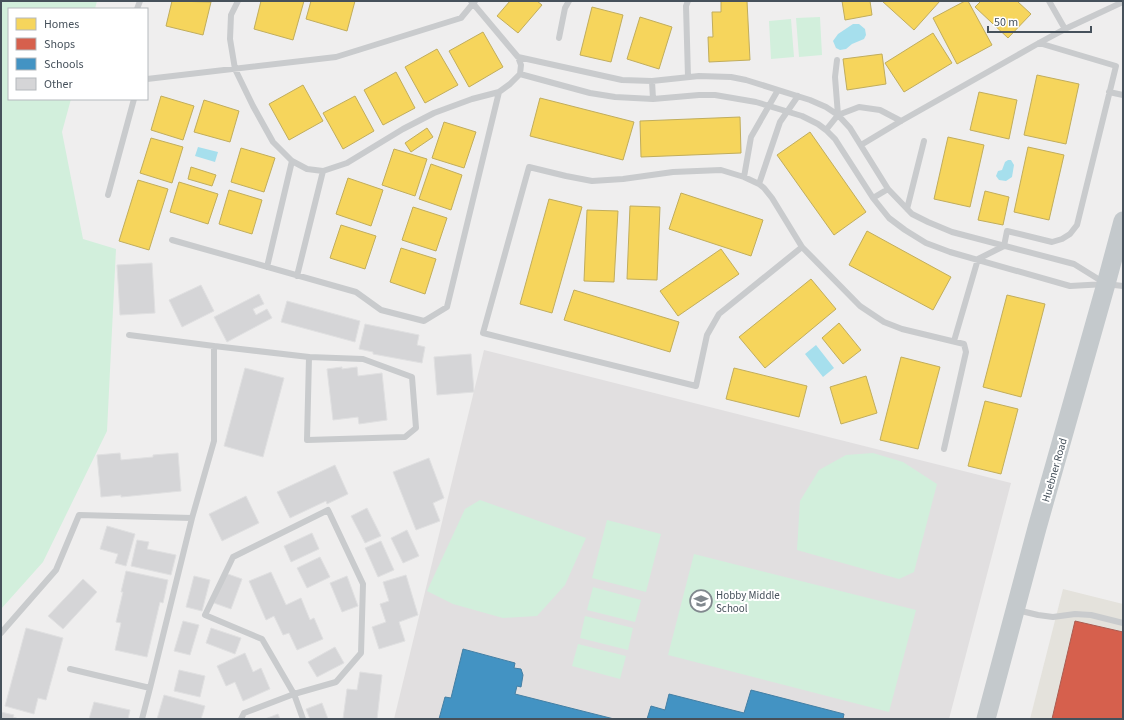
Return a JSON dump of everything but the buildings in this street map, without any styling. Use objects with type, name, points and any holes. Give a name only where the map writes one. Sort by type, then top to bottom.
[{"type":"main road","name":"Huebner Road","points":[[986,719],[1015,610],[1115,285],[1123,221]]},
{"type":"lane","points":[[148,79],[235,68],[336,57],[461,18],[473,2],[518,57],[521,65],[520,74],[499,92],[472,99],[434,113],[403,129],[347,163],[323,171],[307,169],[292,161],[273,142],[253,106],[235,68],[230,39],[231,15],[238,1]]},
{"type":"lane","points":[[559,38],[565,8],[569,1]]},
{"type":"lane","points":[[680,1],[687,3],[688,77]]},
{"type":"lane","points":[[1049,1],[1065,29]]},
{"type":"lane","points":[[861,145],[1039,43],[1123,2]]},
{"type":"lane","points":[[1004,246],[1007,231],[1052,242],[1062,239],[1070,234],[1076,225],[1116,66],[1039,43]]},
{"type":"lane","points":[[518,57],[622,80],[652,81],[699,76],[731,77],[746,80],[810,100],[826,107],[838,115],[850,128],[888,189],[912,214],[946,230],[1074,264],[1115,285]]},
{"type":"lane","points":[[837,60],[835,77],[838,115]]},
{"type":"lane","points":[[520,74],[590,93],[615,97],[653,99],[715,95],[756,102],[802,116],[818,124],[835,139],[873,198],[890,218],[905,230],[926,243],[950,252],[1070,286],[1115,285]]},
{"type":"lane","points":[[652,81],[653,99]]},
{"type":"lane","points":[[744,178],[751,137],[778,90]]},
{"type":"lane","points":[[172,240],[356,292],[381,310],[424,321],[447,307],[499,92]]},
{"type":"lane","points":[[1109,92],[1123,95]]},
{"type":"lane","points":[[759,184],[780,122],[798,96]]},
{"type":"lane","points":[[108,195],[134,100]]},
{"type":"lane","points":[[826,130],[838,115],[860,107],[880,110],[901,121]]},
{"type":"lane","points":[[907,209],[924,141]]},
{"type":"lane","points":[[266,267],[292,161]]},
{"type":"lane","points":[[802,247],[719,314],[707,335],[696,386],[483,333],[529,167],[592,182],[673,172],[721,170],[759,184],[764,188],[772,198],[802,247],[860,306],[884,322],[902,329],[964,344],[966,352],[944,449]]},
{"type":"lane","points":[[297,276],[323,171]]},
{"type":"lane","points":[[873,198],[888,189]]},
{"type":"lane","points":[[954,341],[978,260],[1004,246]]},
{"type":"lane","points":[[129,335],[309,357],[363,359],[412,377],[416,428],[405,437],[307,440],[309,357]]},
{"type":"lane","points":[[142,719],[192,518],[214,441],[214,346]]},
{"type":"lane","points":[[241,719],[244,713],[294,694],[336,682],[361,653],[363,584],[328,510],[233,557],[205,615],[262,639],[294,694],[303,719]]},
{"type":"lane","points":[[1,633],[56,570],[78,515],[192,518]]},
{"type":"lane","points":[[1015,610],[1053,617],[1075,614],[1091,615],[1123,623]]},
{"type":"lane","points":[[70,669],[150,688]]},
{"type":"shaded area","name":"Hobby Middle School","points":[[484,350],[1011,483],[949,719],[394,719]]},
{"type":"shaded area","points":[[1063,589],[1123,604],[1123,719],[1030,719]]},
{"type":"green space","points":[[1,1],[97,1],[95,8],[8,8],[8,100],[71,100],[62,132],[83,239],[116,249],[107,431],[43,562],[1,609]]},
{"type":"green space","points":[[820,17],[822,55],[799,57],[796,18]]},
{"type":"green space","points":[[791,19],[794,57],[771,59],[769,21]]},
{"type":"green space","points":[[873,453],[903,462],[937,484],[914,572],[899,579],[797,550],[800,501],[819,470],[846,455]]},
{"type":"green space","points":[[480,500],[586,538],[565,585],[537,616],[503,618],[453,604],[427,591],[465,509]]},
{"type":"green space","points":[[607,520],[661,534],[646,592],[592,578]]},
{"type":"green space","points":[[694,554],[916,610],[889,712],[668,655]]},
{"type":"green space","points":[[593,587],[641,600],[635,622],[587,610]]},
{"type":"green space","points":[[585,616],[633,628],[628,650],[580,638]]},
{"type":"green space","points":[[578,644],[626,656],[620,679],[572,666]]},
{"type":"water","points":[[853,24],[859,24],[865,29],[866,35],[864,39],[852,44],[846,49],[840,50],[836,48],[833,41],[838,34]]},
{"type":"water","points":[[198,147],[218,152],[215,162],[195,156]]},
{"type":"water","points":[[1011,160],[1014,165],[1012,177],[1006,181],[999,180],[996,176],[998,171],[1002,170],[1005,162]]},
{"type":"water","points":[[816,345],[834,368],[823,377],[805,354]]},
{"type":"place","name":"Hobby Middle School","points":[[701,601]]}]
